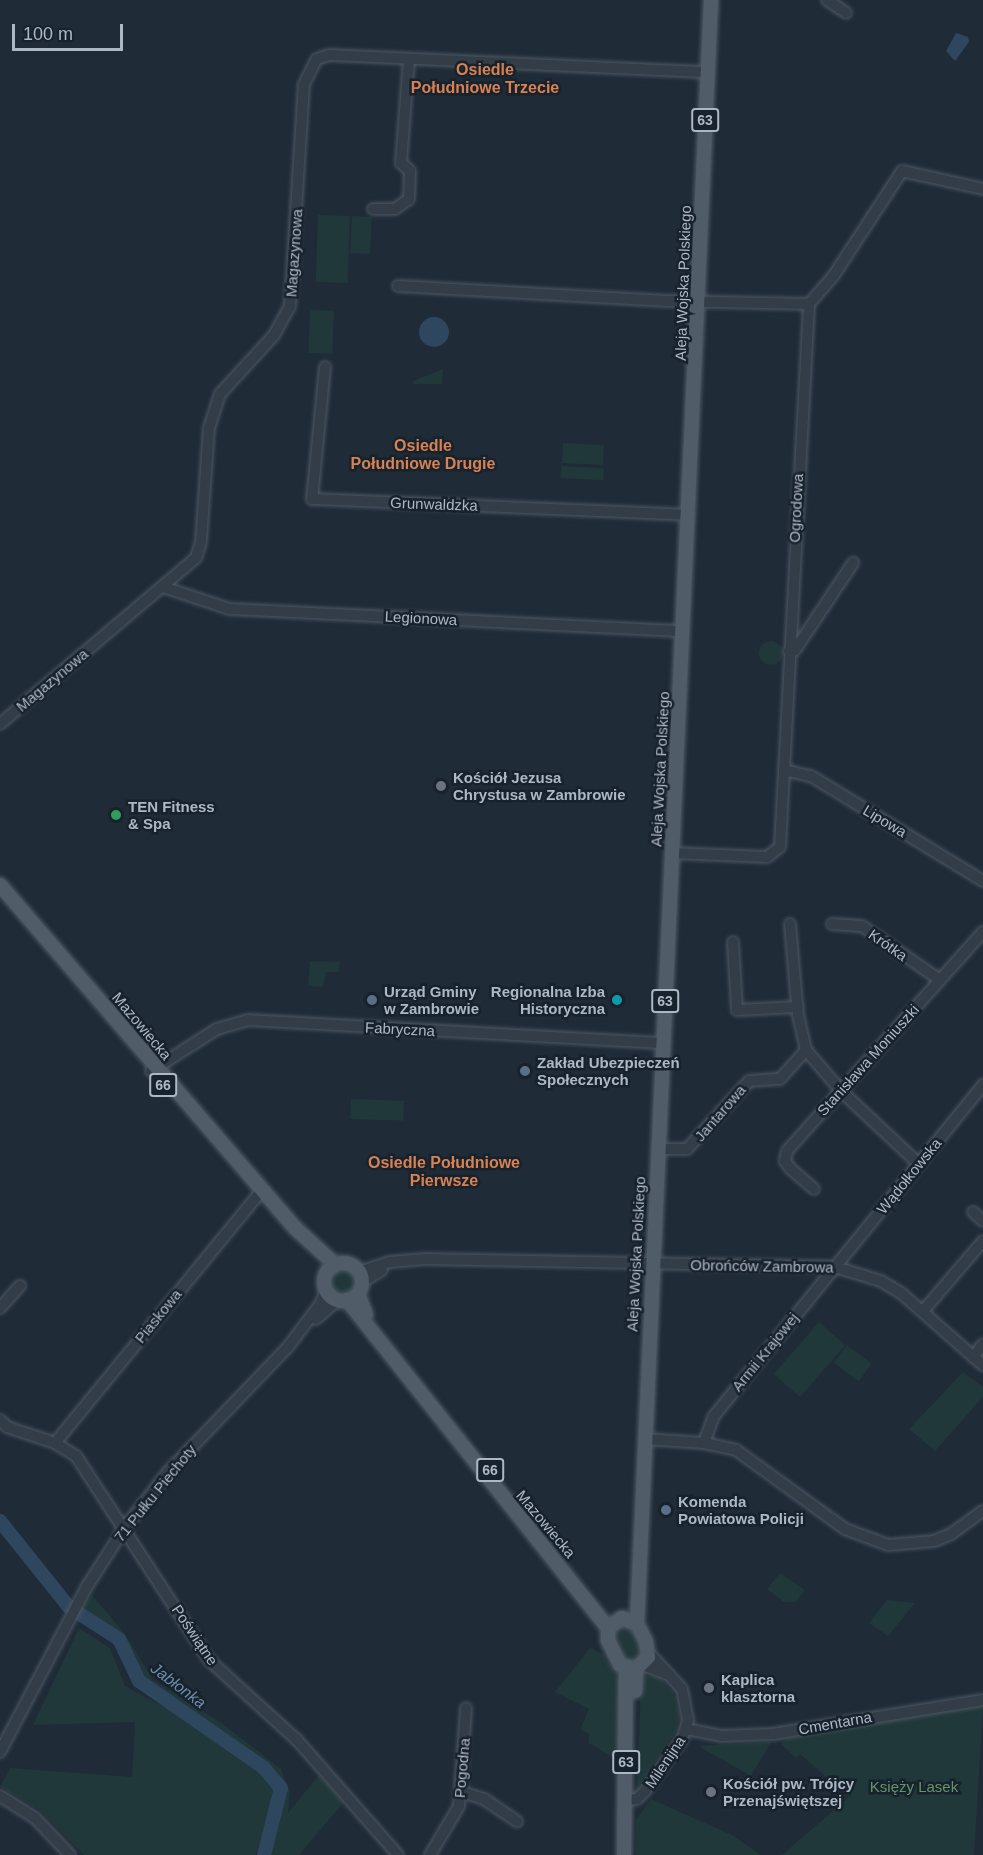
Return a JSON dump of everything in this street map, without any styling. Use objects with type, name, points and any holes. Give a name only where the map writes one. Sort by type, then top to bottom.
[{"type":"main road","name":"Aleja Wojska Polskiego","points":[[621,1622],[640,1539],[699,302],[711,0]]},
{"type":"main road","name":"Mazowiecka","points":[[0,885],[259,1192],[331,1269]]},
{"type":"main road","name":"Mazowiecka","points":[[0,896],[154,1069]]},
{"type":"main road","points":[[326,1289],[331,1269],[350,1265],[353,1290]]},
{"type":"main road","name":"Mazowiecka","points":[[326,1289],[353,1290],[621,1622]]},
{"type":"main road","name":"63","points":[[621,1622],[608,1640],[617,1661],[638,1664]]},
{"type":"main road","name":"63","points":[[621,1622],[638,1664],[624,1855]]},
{"type":"main road","name":"63","points":[[628,1800],[631,1855]]},
{"type":"street","points":[[827,0],[846,14]]},
{"type":"street","name":"Magazynowa","points":[[0,724],[163,587],[199,551],[209,428],[220,394],[274,335],[290,306],[307,73],[317,59],[329,55],[708,72]]},
{"type":"street","points":[[373,209],[395,209],[409,199],[410,171],[401,163],[409,60]]},
{"type":"street","points":[[398,286],[699,302],[809,303],[834,275],[902,171],[983,189]]},
{"type":"street","name":"Ogrodowa","points":[[672,854],[767,857],[774,854],[781,839],[789,651],[809,303]]},
{"type":"street","name":"Grunwaldzka","points":[[325,367],[312,499],[688,515]]},
{"type":"street","points":[[789,651],[795,650],[853,563]]},
{"type":"street","name":"Legionowa","points":[[163,587],[230,609],[683,631]]},
{"type":"street","name":"Lipowa","points":[[784,770],[811,776],[983,881]]},
{"type":"street","points":[[790,924],[798,1007],[806,1050],[841,1091],[919,1164]]},
{"type":"street","name":"Krótka","points":[[831,924],[862,926],[940,980]]},
{"type":"street","name":"Stanisława Moniuszki","points":[[814,1189],[785,1161],[787,1151],[983,932]]},
{"type":"street","points":[[733,942],[737,1010],[798,1007]]},
{"type":"street","name":"Fabryczna","points":[[154,1069],[216,1029],[248,1020],[663,1043]]},
{"type":"street","name":"Jantarowa","points":[[658,1149],[687,1149],[749,1081],[780,1079],[806,1050]]},
{"type":"street","name":"Wądołkowska","points":[[835,1267],[983,1085]]},
{"type":"street","name":"Piaskowa","points":[[55,1443],[259,1192]]},
{"type":"street","points":[[973,1212],[983,1221]]},
{"type":"street","points":[[923,1311],[983,1240]]},
{"type":"street","points":[[288,1347],[353,1290],[408,1260],[652,1264]]},
{"type":"street","name":"Obrońców Zambrowa","points":[[652,1264],[835,1267],[881,1281],[923,1311],[983,1365]]},
{"type":"street","name":"Armii Krajowej","points":[[704,1443],[714,1416],[835,1267]]},
{"type":"street","points":[[0,1308],[20,1286]]},
{"type":"street","name":"71 Pułku Piechoty","points":[[0,1752],[70,1618],[125,1527],[168,1472],[288,1347],[321,1303],[326,1289]]},
{"type":"street","points":[[973,1357],[983,1344]]},
{"type":"street","name":"Poświątne","points":[[0,1420],[7,1426],[55,1443],[76,1456],[125,1527],[209,1660],[297,1740],[398,1855]]},
{"type":"street","points":[[645,1439],[704,1443],[745,1455],[861,1538],[888,1545],[934,1541],[951,1534],[983,1511]]},
{"type":"street","name":"Milenijna","points":[[628,1800],[645,1791],[686,1729],[685,1699],[669,1675],[638,1664]]},
{"type":"street","name":"Cmentarna","points":[[686,1729],[721,1736],[773,1734],[983,1700]]},
{"type":"street","name":"Pogodna","points":[[430,1855],[454,1817],[462,1792],[466,1708]]},
{"type":"street","points":[[462,1792],[484,1799],[517,1821]]},
{"type":"street","points":[[0,1796],[35,1818],[70,1855]]},
{"type":"green space","points":[[318,215],[350,216],[348,283],[316,282]]},
{"type":"green space","points":[[352,216],[372,217],[370,254],[350,253]]},
{"type":"green space","points":[[310,310],[334,311],[332,354],[308,353]]},
{"type":"green space","points":[[443,369],[442,384],[413,384],[413,381]]},
{"type":"green space","points":[[563,443],[604,445],[603,465],[562,463]]},
{"type":"green space","points":[[561,466],[604,468],[603,480],[560,478]]},
{"type":"green space","points":[[771,641],[779,645],[783,653],[779,661],[771,665],[763,661],[759,653],[763,645]]},
{"type":"green space","points":[[310,961],[340,962],[339,972],[326,972],[323,987],[308,986]]},
{"type":"green space","points":[[351,1099],[404,1101],[403,1121],[350,1119]]},
{"type":"green space","points":[[343,1270],[352,1273],[355,1282],[352,1291],[343,1294],[334,1291],[331,1282],[334,1273]]},
{"type":"green space","points":[[819,1322],[845,1345],[800,1397],[774,1374]]},
{"type":"green space","points":[[847,1345],[872,1364],[859,1381],[834,1363]]},
{"type":"green space","points":[[963,1372],[983,1387],[983,1397],[935,1451],[909,1429]]},
{"type":"green space","points":[[780,1573],[805,1590],[796,1602],[784,1602],[767,1589]]},
{"type":"green space","points":[[92,1595],[125,1634],[153,1680],[220,1722],[281,1769],[290,1792],[288,1813],[319,1775],[343,1803],[299,1855],[266,1855],[286,1791],[277,1772],[144,1678],[124,1641],[84,1608]]},
{"type":"green space","points":[[887,1600],[915,1603],[888,1636],[869,1623]]},
{"type":"green space","points":[[620,1624],[631,1626],[642,1649],[636,1663],[626,1662],[614,1641],[614,1629]]},
{"type":"green space","points":[[79,1628],[110,1648],[125,1686],[181,1716],[273,1783],[274,1799],[256,1855],[84,1855],[40,1810],[0,1787],[10,1768],[132,1777],[135,1722],[33,1725]]},
{"type":"green space","points":[[590,1648],[603,1654],[621,1684],[620,1762],[589,1743],[589,1734],[580,1729],[589,1709],[555,1692]]},
{"type":"green space","points":[[658,1676],[673,1692],[680,1715],[675,1733],[637,1788],[641,1682],[643,1677]]},
{"type":"green space","name":"Księży Lasek","points":[[983,1705],[974,1855],[782,1855],[849,1797],[800,1754],[796,1758],[781,1744],[787,1738]]},
{"type":"green space","points":[[771,1742],[751,1776],[698,1746]]},
{"type":"green space","points":[[651,1799],[732,1835],[761,1855],[636,1855],[636,1820]]},
{"type":"water","points":[[956,33],[968,37],[969,42],[955,61],[946,51]]},
{"type":"water","points":[[434,317],[445,321],[449,332],[445,343],[434,347],[423,343],[419,332],[423,321]]},
{"type":"waterway","name":"Jabłonka","points":[[0,1521],[69,1607],[119,1639],[139,1681],[264,1768],[281,1788],[264,1855]]},
{"type":"place","name":"Kościół Jezusa Chrystusa w Zambrowie","points":[[441,786]]},
{"type":"place","name":"TEN Fitness & Spa","points":[[116,815]]},
{"type":"place","name":"Urząd Gminy w Zambrowie","points":[[372,1000]]},
{"type":"place","name":"Regionalna Izba Historyczna","points":[[617,1000]]},
{"type":"place","name":"Zakład Ubezpieczeń Społecznych","points":[[525,1071]]},
{"type":"place","name":"Komenda Powiatowa Policji","points":[[666,1510]]},
{"type":"place","name":"Kaplica klasztorna","points":[[709,1688]]},
{"type":"place","name":"Kościół pw. Trójcy Przenajświętszej","points":[[711,1792]]},
{"type":"district","name":"Osiedle Południowe Trzecie","points":[[485,79]]},
{"type":"district","name":"Osiedle Południowe Drugie","points":[[423,455]]},
{"type":"district","name":"Osiedle Południowe Pierwsze","points":[[444,1172]]}]
